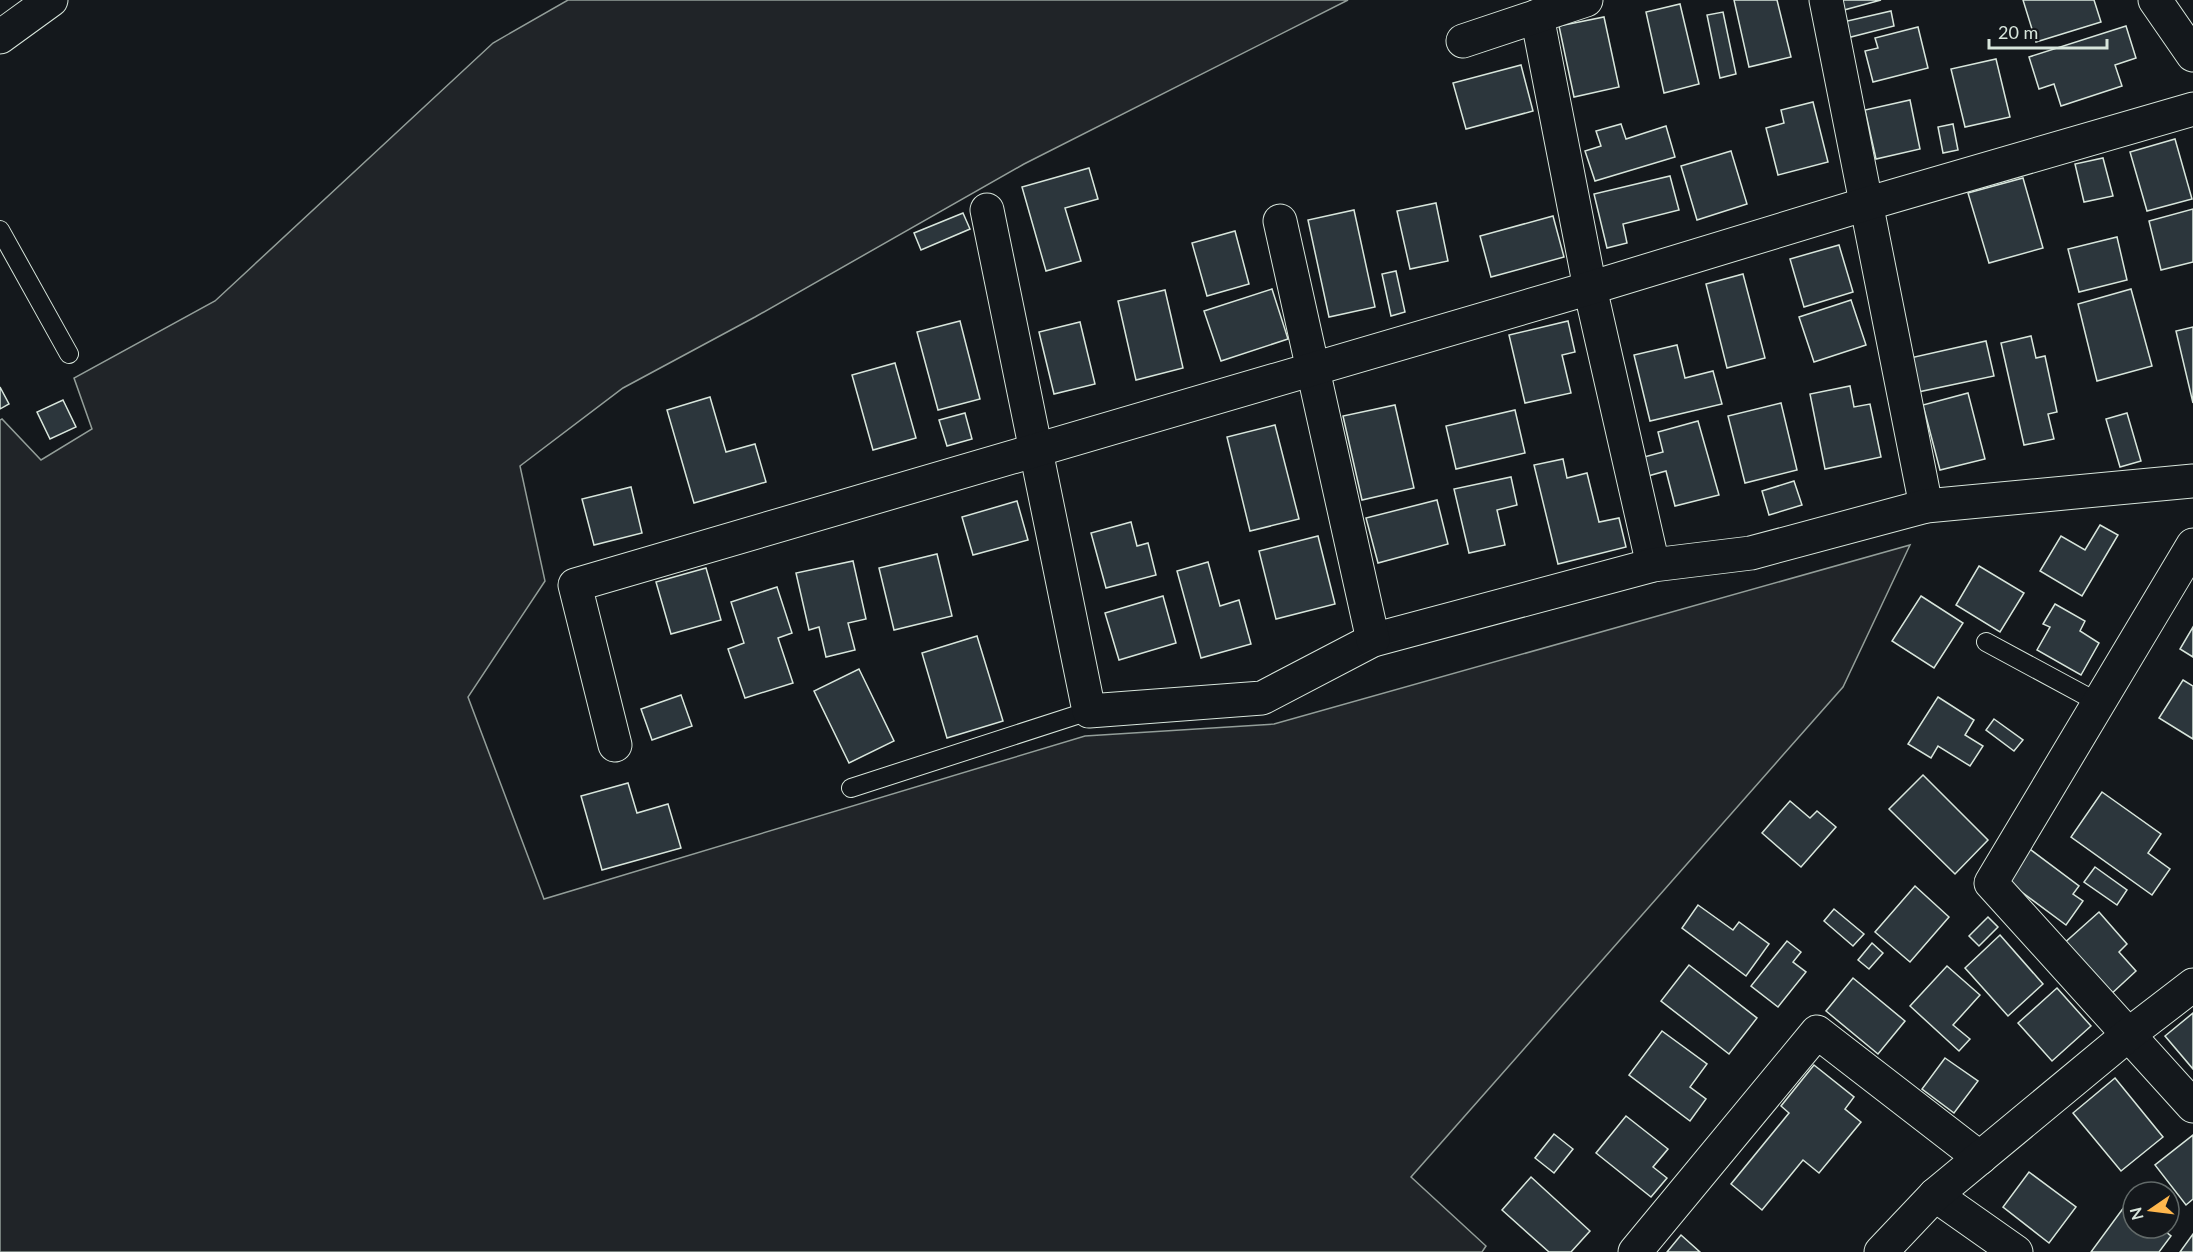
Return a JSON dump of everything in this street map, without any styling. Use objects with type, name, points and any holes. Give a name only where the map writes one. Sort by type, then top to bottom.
[{"type":"street","points":[[0,37],[51,0]]},
{"type":"street","points":[[1463,41],[1586,0]]},
{"type":"street","points":[[1826,0],[1926,506]]},
{"type":"street","points":[[2155,0],[2193,55]]},
{"type":"street","points":[[1537,16],[1590,288],[1653,565]]},
{"type":"street","points":[[615,745],[575,585],[2193,109]]},
{"type":"street","points":[[987,210],[1089,711],[1262,698],[1373,640],[1653,565],[1751,553],[1926,506],[2193,481]]},
{"type":"street","points":[[1280,221],[1373,640]]},
{"type":"street","points":[[2193,545],[1991,883],[2193,1106]]},
{"type":"street","points":[[1881,1252],[1935,1195],[2128,1035],[2193,985]]},
{"type":"street","points":[[1635,1252],[1817,1032],[1980,1158]]},
{"type":"street","points":[[1935,1195],[2016,1252]]},
{"type":"lane","points":[[0,230],[69,354]]},
{"type":"lane","points":[[1986,642],[2099,704]]},
{"type":"lane","points":[[851,788],[1089,711]]},
{"type":"shaded area","points":[[568,0],[1348,0],[1024,164],[755,317],[623,388],[520,466],[545,581],[468,697],[544,899],[1085,736],[1274,724],[1910,545],[1843,687],[1411,1177],[1486,1246],[1482,1252],[0,1252],[0,420],[2,419],[41,460],[92,429],[74,378],[215,301],[493,43]]},
{"type":"building","points":[[1734,0],[1777,0],[1791,57],[1749,67]]},
{"type":"building","points":[[1841,0],[1881,0],[1844,10]]},
{"type":"building","points":[[2023,0],[2094,0],[2101,22],[2036,42]]},
{"type":"building","points":[[1680,4],[1699,84],[1664,93],[1646,12]]},
{"type":"building","points":[[1891,11],[1894,26],[1847,38],[1843,22]]},
{"type":"building","points":[[1723,12],[1736,74],[1720,78],[1707,15]]},
{"type":"building","points":[[1604,17],[1619,87],[1574,97],[1559,26]]},
{"type":"building","points":[[2126,26],[2136,58],[2115,65],[2122,86],[2061,106],[2054,84],[2039,89],[2029,57]]},
{"type":"building","points":[[1918,27],[1928,68],[1873,82],[1865,51],[1878,48],[1875,38]]},
{"type":"building","points":[[1996,59],[2010,117],[1965,127],[1951,69]]},
{"type":"building","points":[[1521,65],[1533,111],[1466,129],[1453,83]]},
{"type":"building","points":[[1910,100],[1920,149],[1876,159],[1865,110]]},
{"type":"building","points":[[1813,102],[1828,162],[1778,175],[1766,128],[1784,123],[1781,110]]},
{"type":"building","points":[[1621,124],[1626,139],[1666,126],[1675,157],[1595,181],[1585,151],[1601,146],[1596,131]]},
{"type":"building","points":[[1953,124],[1958,150],[1943,153],[1938,127]]},
{"type":"building","points":[[2175,139],[2192,199],[2147,211],[2130,152]]},
{"type":"building","points":[[1731,151],[1747,204],[1697,220],[1681,166]]},
{"type":"building","points":[[2103,158],[2113,196],[2084,202],[2075,164]]},
{"type":"building","points":[[1089,168],[1098,199],[1065,208],[1081,261],[1046,271],[1022,187]]},
{"type":"building","points":[[1670,176],[1679,210],[1623,224],[1627,243],[1607,248],[1594,194]]},
{"type":"building","points":[[2023,178],[2043,248],[1989,263],[1968,193]]},
{"type":"building","points":[[1436,203],[1448,261],[1410,269],[1397,211]]},
{"type":"building","points":[[2193,209],[2193,262],[2161,270],[2149,221]]},
{"type":"building","points":[[1354,210],[1375,307],[1329,317],[1308,220]]},
{"type":"building","points":[[963,213],[970,229],[921,250],[914,233]]},
{"type":"building","points":[[1553,216],[1564,257],[1491,277],[1480,236]]},
{"type":"building","points":[[1235,231],[1249,284],[1207,296],[1192,243]]},
{"type":"building","points":[[2117,237],[2127,280],[2079,292],[2068,249]]},
{"type":"building","points":[[1839,245],[1853,292],[1804,307],[1790,259]]},
{"type":"building","points":[[1396,271],[1405,312],[1391,316],[1382,274]]},
{"type":"building","points":[[1743,274],[1765,358],[1727,368],[1706,284]]},
{"type":"building","points":[[1272,289],[1288,339],[1221,361],[1204,311]]},
{"type":"building","points":[[2131,289],[2152,366],[2097,381],[2078,304]]},
{"type":"building","points":[[1165,290],[1183,368],[1136,380],[1118,301]]},
{"type":"building","points":[[1851,300],[1866,345],[1814,362],[1799,317]]},
{"type":"building","points":[[960,321],[980,399],[938,410],[917,332]]},
{"type":"building","points":[[1568,321],[1575,352],[1562,355],[1571,393],[1525,403],[1509,335]]},
{"type":"building","points":[[1080,322],[1095,384],[1054,394],[1039,332]]},
{"type":"building","points":[[2193,327],[2193,403],[2176,331]]},
{"type":"building","points":[[2031,336],[2036,358],[2045,356],[2057,412],[2048,414],[2054,439],[2024,445],[2001,343]]},
{"type":"building","points":[[1986,341],[1994,376],[1918,392],[1910,358]]},
{"type":"building","points":[[1677,345],[1685,378],[1713,371],[1722,404],[1650,421],[1634,355]]},
{"type":"building","points":[[895,363],[916,438],[873,450],[852,375]]},
{"type":"building","points":[[1850,386],[1854,407],[1870,404],[1881,457],[1825,469],[1810,394]]},
{"type":"building","points":[[0,387],[9,404],[0,409]]},
{"type":"building","points":[[1968,393],[1985,459],[1940,470],[1923,405]]},
{"type":"building","points":[[710,397],[726,452],[755,444],[766,482],[694,503],[667,410]]},
{"type":"building","points":[[63,400],[76,427],[50,439],[37,412]]},
{"type":"building","points":[[1781,403],[1797,470],[1745,483],[1728,416]]},
{"type":"building","points":[[1395,405],[1414,488],[1362,500],[1343,416]]},
{"type":"building","points":[[1515,410],[1525,453],[1456,469],[1446,426]]},
{"type":"building","points":[[965,413],[972,439],[947,446],[939,420]]},
{"type":"building","points":[[2127,413],[2141,461],[2120,467],[2106,419]]},
{"type":"building","points":[[1698,421],[1719,495],[1675,506],[1666,471],[1648,476],[1644,457],[1663,452],[1658,432]]},
{"type":"building","points":[[1275,425],[1299,519],[1250,531],[1227,437]]},
{"type":"building","points":[[1563,459],[1567,478],[1587,473],[1599,522],[1619,518],[1626,547],[1558,564],[1534,465]]},
{"type":"building","points":[[1511,477],[1517,505],[1497,510],[1505,545],[1469,553],[1454,489]]},
{"type":"building","points":[[1794,481],[1802,505],[1769,515],[1762,491]]},
{"type":"building","points":[[631,487],[642,533],[594,545],[582,499]]},
{"type":"building","points":[[1437,500],[1448,544],[1378,563],[1366,518]]},
{"type":"building","points":[[1017,501],[1028,540],[973,555],[962,517]]},
{"type":"building","points":[[1131,522],[1137,546],[1148,543],[1156,575],[1106,588],[1091,533]]},
{"type":"building","points":[[2100,525],[2118,535],[2082,596],[2040,571],[2061,536],[2085,550]]},
{"type":"building","points":[[1318,536],[1335,604],[1276,619],[1259,551]]},
{"type":"building","points":[[937,554],[952,616],[894,630],[879,568]]},
{"type":"building","points":[[853,561],[866,619],[848,623],[855,650],[826,657],[819,627],[809,630],[796,573]]},
{"type":"building","points":[[1208,562],[1220,606],[1239,600],[1251,644],[1201,658],[1177,571]]},
{"type":"building","points":[[1979,566],[2024,593],[2000,632],[1956,605]]},
{"type":"building","points":[[706,568],[721,620],[671,634],[656,582]]},
{"type":"building","points":[[777,587],[792,633],[778,638],[793,683],[745,698],[728,649],[744,643],[731,602]]},
{"type":"building","points":[[1163,596],[1176,643],[1119,660],[1105,613]]},
{"type":"building","points":[[1921,596],[1963,623],[1934,668],[1892,641]]},
{"type":"building","points":[[2055,604],[2085,621],[2080,631],[2099,643],[2081,675],[2037,650],[2050,627],[2043,624]]},
{"type":"building","points":[[2193,627],[2193,657],[2180,649]]},
{"type":"building","points":[[977,636],[1003,721],[947,738],[922,653]]},
{"type":"building","points":[[859,669],[894,741],[849,763],[814,691]]},
{"type":"building","points":[[2183,680],[2193,686],[2193,739],[2159,718]]},
{"type":"building","points":[[681,695],[692,726],[652,740],[641,709]]},
{"type":"building","points":[[1938,697],[1974,720],[1965,735],[1983,746],[1970,766],[1938,746],[1931,758],[1908,744]]},
{"type":"building","points":[[1994,719],[2023,740],[2014,751],[1986,730]]},
{"type":"building","points":[[1923,775],[1988,840],[1955,874],[1889,809]]},
{"type":"building","points":[[628,783],[637,813],[668,804],[681,848],[602,870],[581,796]]},
{"type":"building","points":[[2102,792],[2161,834],[2148,853],[2170,869],[2152,895],[2071,837]]},
{"type":"building","points":[[1790,801],[1810,818],[1817,811],[1836,827],[1801,867],[1762,833]]},
{"type":"building","points":[[2027,847],[2079,886],[2073,894],[2083,901],[2066,925],[2004,879]]},
{"type":"building","points":[[2095,867],[2127,890],[2117,905],[2084,882]]},
{"type":"building","points":[[1915,886],[1949,917],[1910,962],[1875,932]]},
{"type":"building","points":[[1698,905],[1733,930],[1739,922],[1769,944],[1746,976],[1682,928]]},
{"type":"building","points":[[1834,909],[1864,934],[1853,946],[1824,921]]},
{"type":"building","points":[[2099,912],[2127,944],[2119,952],[2136,971],[2109,996],[2062,945]]},
{"type":"building","points":[[1988,917],[1998,927],[1979,946],[1969,936]]},
{"type":"building","points":[[2000,935],[2043,984],[2008,1016],[1965,968]]},
{"type":"building","points":[[1787,941],[1801,952],[1793,962],[1806,972],[1778,1007],[1751,986]]},
{"type":"building","points":[[1872,943],[1883,953],[1869,969],[1858,960]]},
{"type":"building","points":[[1689,965],[1757,1018],[1729,1054],[1661,1001]]},
{"type":"building","points":[[1947,966],[1980,995],[1953,1025],[1970,1039],[1959,1051],[1910,1006]]},
{"type":"building","points":[[1853,978],[1905,1021],[1878,1054],[1826,1011]]},
{"type":"building","points":[[2057,988],[2091,1026],[2052,1061],[2018,1023]]},
{"type":"building","points":[[2193,1013],[2193,1069],[2165,1036]]},
{"type":"building","points":[[1662,1031],[1707,1064],[1690,1087],[1706,1099],[1690,1121],[1629,1075]]},
{"type":"building","points":[[1945,1058],[1978,1081],[1954,1113],[1922,1089]]},
{"type":"building","points":[[1814,1065],[1854,1097],[1845,1109],[1861,1122],[1819,1173],[1803,1160],[1762,1210],[1731,1184],[1789,1113],[1781,1106]]},
{"type":"building","points":[[2115,1078],[2163,1137],[2121,1171],[2073,1113]]},
{"type":"building","points":[[1626,1116],[1668,1149],[1653,1167],[1667,1178],[1651,1197],[1596,1153]]},
{"type":"building","points":[[1554,1134],[1573,1149],[1554,1173],[1535,1158]]},
{"type":"building","points":[[2193,1135],[2193,1199],[2186,1205],[2181,1199],[2181,1180],[2167,1180],[2155,1165]]},
{"type":"building","points":[[2029,1172],[2076,1207],[2049,1243],[2003,1207]]},
{"type":"building","points":[[1531,1177],[1590,1231],[1571,1252],[1549,1252],[1502,1210]]},
{"type":"building","points":[[2121,1211],[2121,1240],[2168,1240],[2159,1252],[2091,1252]]},
{"type":"building","points":[[2193,1234],[2193,1252],[2180,1252]]},
{"type":"building","points":[[1681,1235],[1700,1252],[1667,1252]]}]
